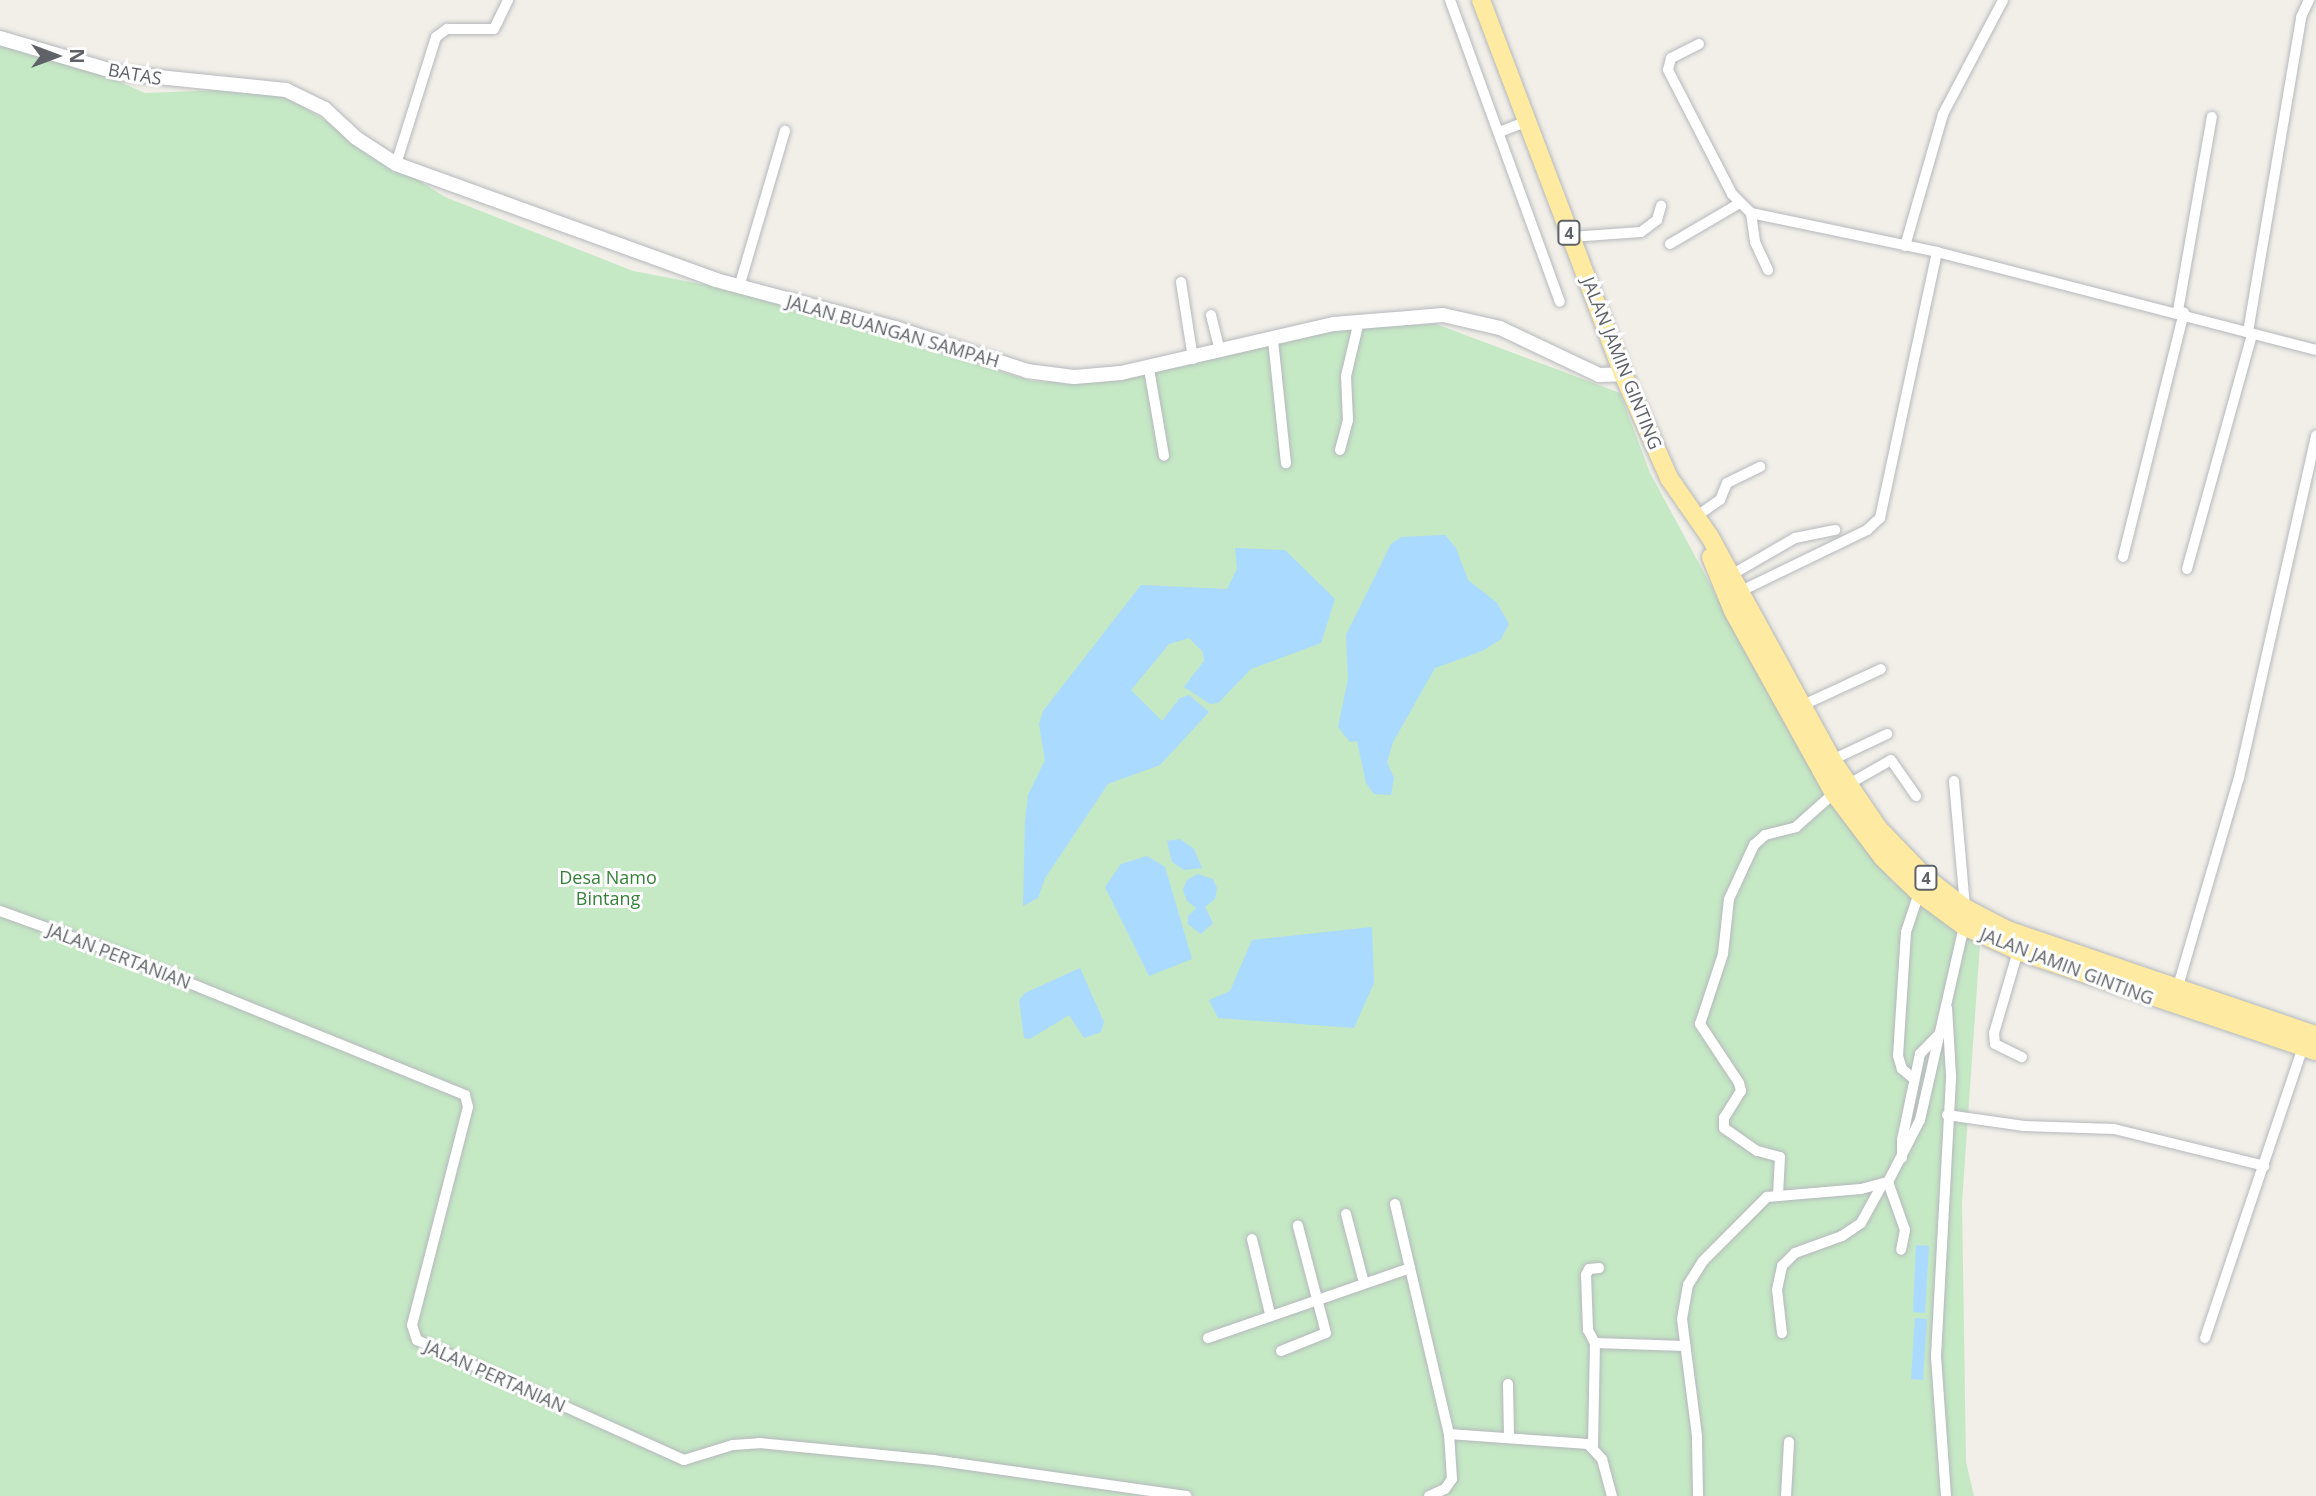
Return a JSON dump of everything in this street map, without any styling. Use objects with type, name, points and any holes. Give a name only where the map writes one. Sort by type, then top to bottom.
[{"type":"highway","name":"JALAN JAMIN GINTING","points":[[1481,0],[1525,122],[1623,374],[1669,478],[1696,521],[1841,789],[1883,858],[1919,893],[1964,926],[2018,951],[2170,1005],[2312,1044]]},
{"type":"highway","name":"JALAN JAMIN GINTING","points":[[1727,578],[1741,591],[1832,760],[1841,789],[1891,844],[1965,908],[2043,945],[2179,988],[2312,1044]]},
{"type":"street","points":[[397,164],[436,37],[447,29],[494,29],[508,0]]},
{"type":"street","points":[[1450,0],[1502,131],[1560,302]]},
{"type":"street","points":[[1905,246],[1943,114],[2003,0]]},
{"type":"street","points":[[2187,569],[2250,333],[2301,17],[2309,0]]},
{"type":"street","name":"BATAS","points":[[0,38],[119,73],[189,83]]},
{"type":"street","points":[[1699,44],[1671,58],[1668,70],[1740,203],[1751,213],[1937,252],[2181,312],[2316,350]]},
{"type":"street","name":"JALAN BUANGAN SAMPAH","points":[[189,83],[260,86],[299,94],[397,164],[739,287],[895,328],[1027,371],[1074,377],[1149,369],[1359,321],[1443,315],[1478,320],[1600,375],[1623,374]]},
{"type":"street","points":[[2123,557],[2181,312],[2212,117]]},
{"type":"street","points":[[1502,131],[1525,122]]},
{"type":"street","points":[[739,287],[785,131]]},
{"type":"street","points":[[1670,244],[1740,203]]},
{"type":"street","points":[[1571,237],[1641,232],[1657,220],[1661,206]]},
{"type":"street","points":[[1751,213],[1755,242],[1768,270]]},
{"type":"street","points":[[1741,591],[1867,530],[1880,518],[1937,252]]},
{"type":"street","points":[[1181,282],[1193,359]]},
{"type":"street","points":[[1211,315],[1220,352]]},
{"type":"street","points":[[1340,450],[1348,420],[1346,376],[1359,321]]},
{"type":"street","points":[[1273,340],[1286,463]]},
{"type":"street","points":[[1149,369],[1164,456]]},
{"type":"street","points":[[2170,1005],[2179,988],[2239,778],[2316,436]]},
{"type":"street","points":[[1696,521],[1720,500],[1727,483],[1760,467]]},
{"type":"street","points":[[1727,578],[1795,538],[1835,530]]},
{"type":"street","points":[[1801,706],[1881,669]]},
{"type":"street","points":[[1832,760],[1887,734]]},
{"type":"street","points":[[1778,1195],[1780,1157],[1757,1151],[1724,1128],[1724,1118],[1741,1091],[1739,1083],[1700,1024],[1723,954],[1729,899],[1754,845],[1765,835],[1796,827],[1841,789],[1891,760],[1916,796]]},
{"type":"street","points":[[1954,781],[1965,908]]},
{"type":"street","points":[[1914,1079],[1902,1069],[1898,1056],[1906,932],[1919,893]]},
{"type":"street","name":"JALAN PERTANIAN","points":[[0,911],[103,948],[465,1095],[468,1107],[412,1325],[417,1340],[684,1460],[733,1445],[759,1443],[933,1460],[1183,1496]]},
{"type":"street","points":[[1782,1333],[1777,1290],[1782,1265],[1795,1254],[1861,1223],[1902,1160],[1920,1120],[1964,926]]},
{"type":"street","points":[[2018,951],[1994,1033],[1996,1044],[2022,1057]]},
{"type":"street","points":[[1946,1496],[1936,1356],[1952,1037],[1947,1006]]},
{"type":"street","points":[[1902,1160],[1920,1054],[1939,1034]]},
{"type":"street","points":[[2205,1338],[2265,1166],[2312,1044]]},
{"type":"street","points":[[1947,1115],[2024,1126],[2114,1129],[2265,1166]]},
{"type":"street","points":[[1698,1496],[1697,1436],[1685,1346],[1683,1302],[1698,1269],[1759,1203],[1778,1195],[1885,1183]]},
{"type":"street","points":[[1885,1183],[1905,1230],[1901,1250]]},
{"type":"street","points":[[1395,1203],[1449,1434],[1450,1483],[1454,1496]]},
{"type":"street","points":[[1346,1214],[1364,1283]]},
{"type":"street","points":[[1281,1351],[1326,1335],[1298,1226]]},
{"type":"street","points":[[1252,1239],[1270,1314]]},
{"type":"street","points":[[1208,1338],[1315,1297],[1410,1268]]},
{"type":"street","points":[[1598,1268],[1589,1269],[1586,1275],[1587,1324],[1595,1343],[1593,1446],[1602,1459],[1612,1496]]},
{"type":"street","points":[[1595,1343],[1685,1346]]},
{"type":"street","points":[[1507,1384],[1509,1436]]},
{"type":"street","points":[[1449,1434],[1509,1436],[1593,1446]]},
{"type":"street","points":[[1786,1496],[1789,1442]]},
{"type":"street","points":[[1429,1496],[1450,1483]]},
{"type":"green space","name":"Desa Namo Bintang","points":[[0,38],[70,60],[145,93],[274,88],[445,197],[633,271],[733,290],[1032,381],[1097,383],[1317,334],[1376,326],[1436,324],[1620,393],[1650,473],[1812,772],[1891,881],[1957,927],[1981,930],[1962,1202],[1966,1462],[1974,1496],[0,1496]]},
{"type":"water","points":[[1445,535],[1456,548],[1468,580],[1497,603],[1509,624],[1501,639],[1482,651],[1435,668],[1393,742],[1387,762],[1394,778],[1391,795],[1374,794],[1366,783],[1357,741],[1350,742],[1338,727],[1348,679],[1346,635],[1391,544],[1401,537]]},
{"type":"water","points":[[1235,548],[1285,550],[1335,599],[1321,643],[1251,669],[1218,703],[1210,704],[1184,687],[1204,661],[1203,652],[1189,638],[1169,644],[1131,690],[1162,721],[1180,698],[1189,695],[1209,712],[1160,765],[1108,784],[1045,878],[1038,898],[1023,906],[1028,795],[1045,760],[1039,724],[1043,711],[1141,585],[1227,589],[1237,569]]},
{"type":"water","points":[[1180,839],[1194,849],[1202,868],[1184,870],[1172,862],[1167,841]]},
{"type":"water","points":[[1147,856],[1165,867],[1192,959],[1149,976],[1105,887],[1121,864]]},
{"type":"water","points":[[1197,874],[1213,879],[1217,888],[1215,899],[1205,907],[1213,923],[1201,934],[1188,924],[1188,916],[1196,908],[1187,901],[1183,890],[1187,880]]},
{"type":"water","points":[[1372,927],[1374,983],[1354,1028],[1218,1018],[1209,1000],[1230,991],[1252,940]]},
{"type":"water","points":[[1080,968],[1104,1022],[1101,1032],[1084,1038],[1069,1015],[1030,1039],[1024,1038],[1019,1000],[1025,993]]},
{"type":"water","points":[[1916,1245],[1929,1246],[1925,1313],[1913,1312]]},
{"type":"water","points":[[1915,1318],[1927,1319],[1923,1380],[1911,1379]]}]
